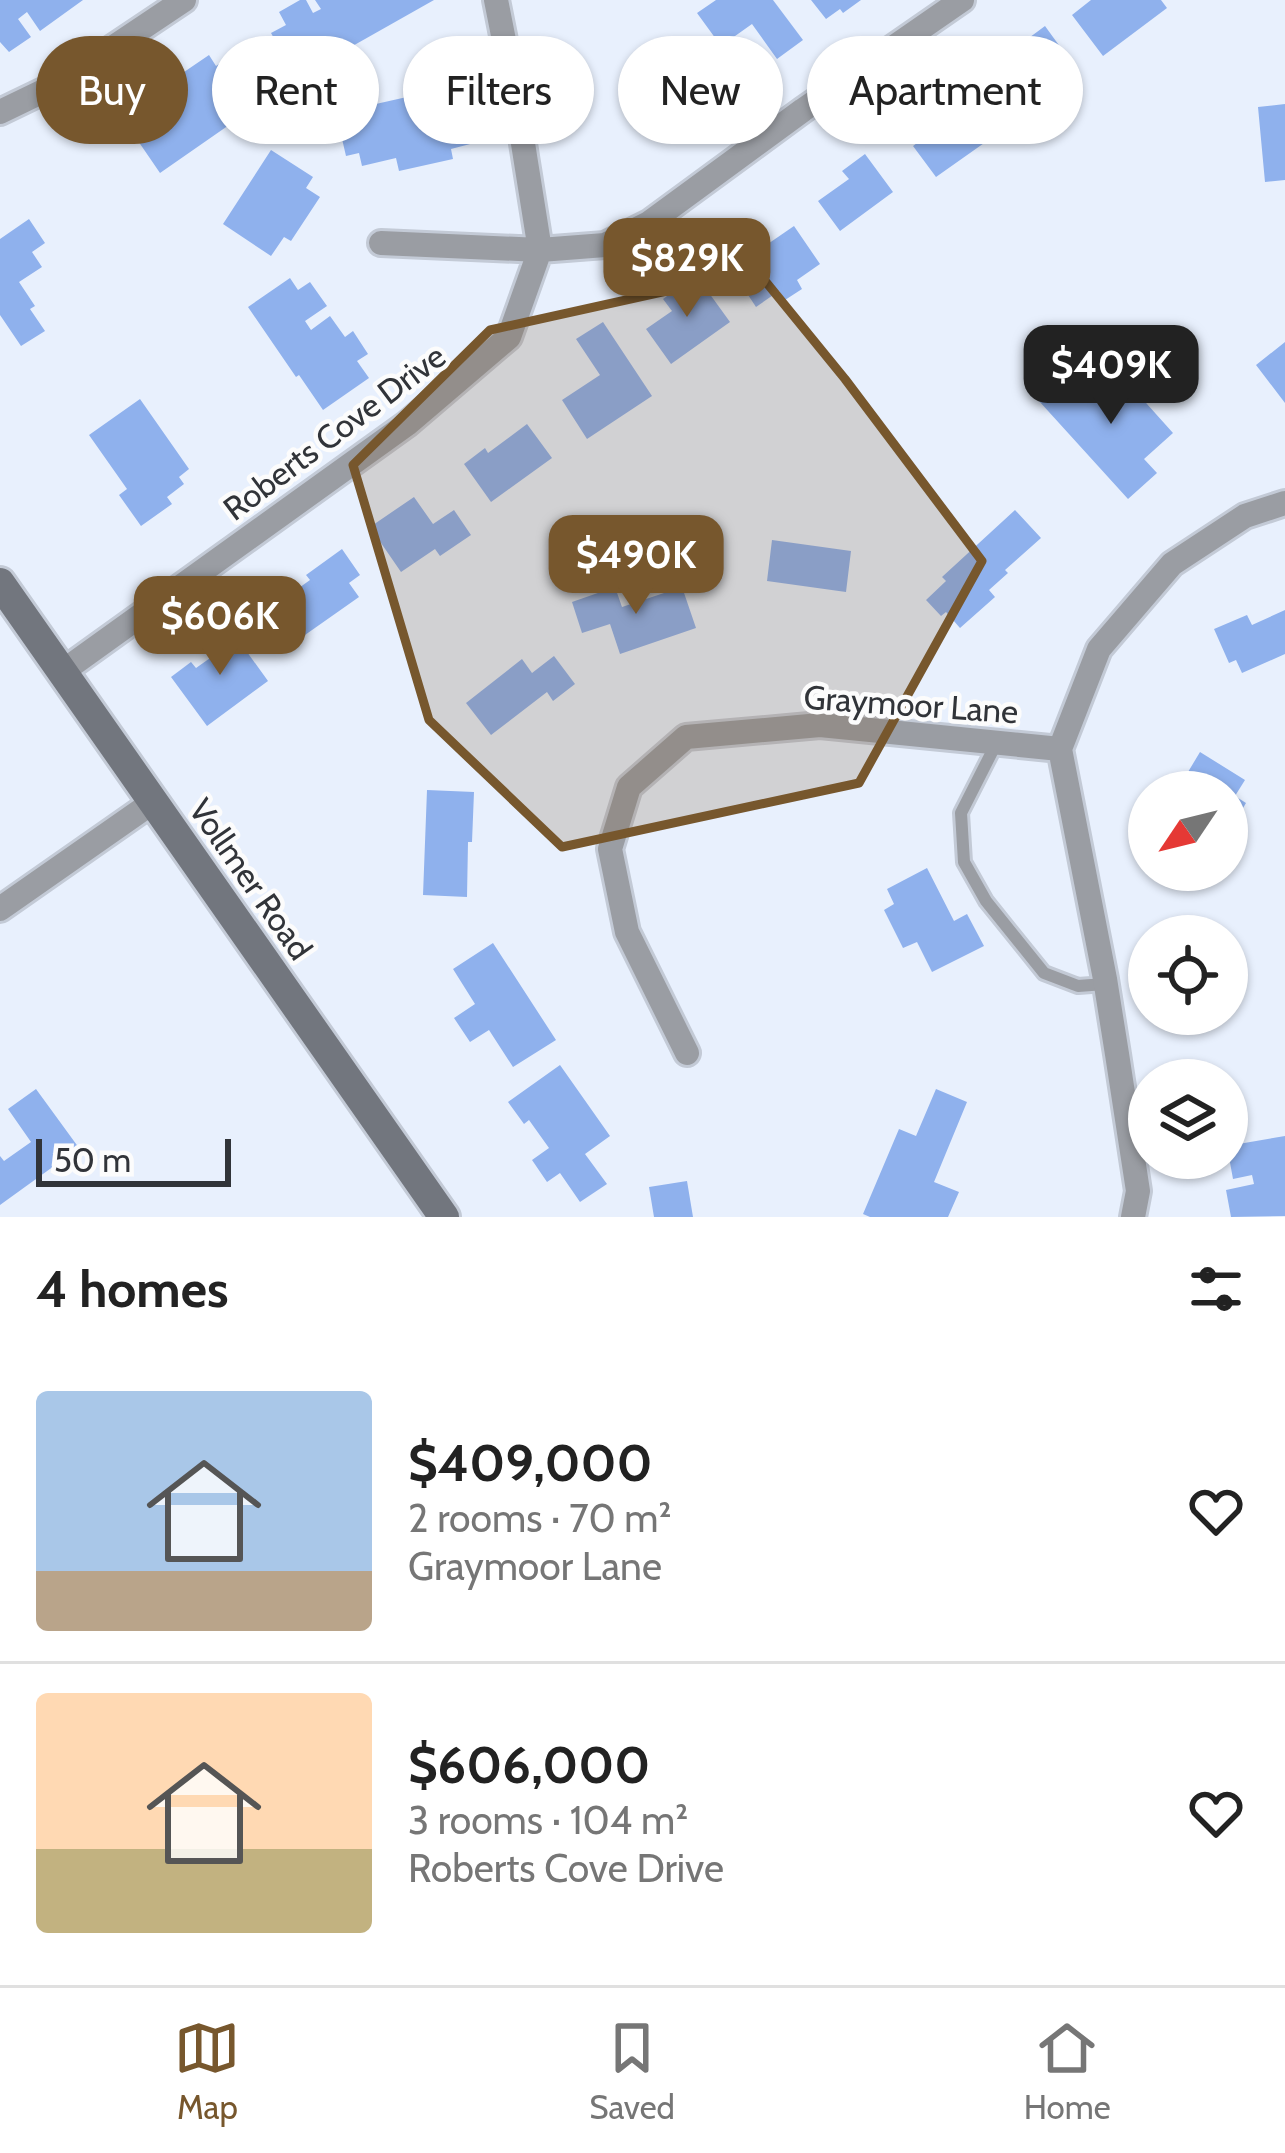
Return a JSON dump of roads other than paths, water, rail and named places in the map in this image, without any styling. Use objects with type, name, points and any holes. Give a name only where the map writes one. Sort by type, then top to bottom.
[{"type":"main road","name":"Vollmer Road","points":[[0,583],[444,1217]]},
{"type":"street","points":[[0,112],[60,83],[184,0]]},
{"type":"street","name":"Roberts Cove Drive","points":[[62,672],[407,424],[509,337],[540,250],[496,0]]},
{"type":"street","points":[[381,244],[540,250],[605,245],[649,223],[962,0]]},
{"type":"street","name":"Graymoor Lane","points":[[1133,1217],[1138,1191],[1106,984],[1060,749],[1099,649],[1172,564],[1245,515],[1285,503]]},
{"type":"street","name":"Graymoor Lane","points":[[687,1053],[627,932],[610,849],[629,787],[686,737],[820,725],[1060,749]]},
{"type":"street","points":[[0,909],[153,802]]},
{"type":"lane","points":[[996,743],[961,813],[964,862],[986,901],[1044,974],[1078,986],[1106,984]]}]
